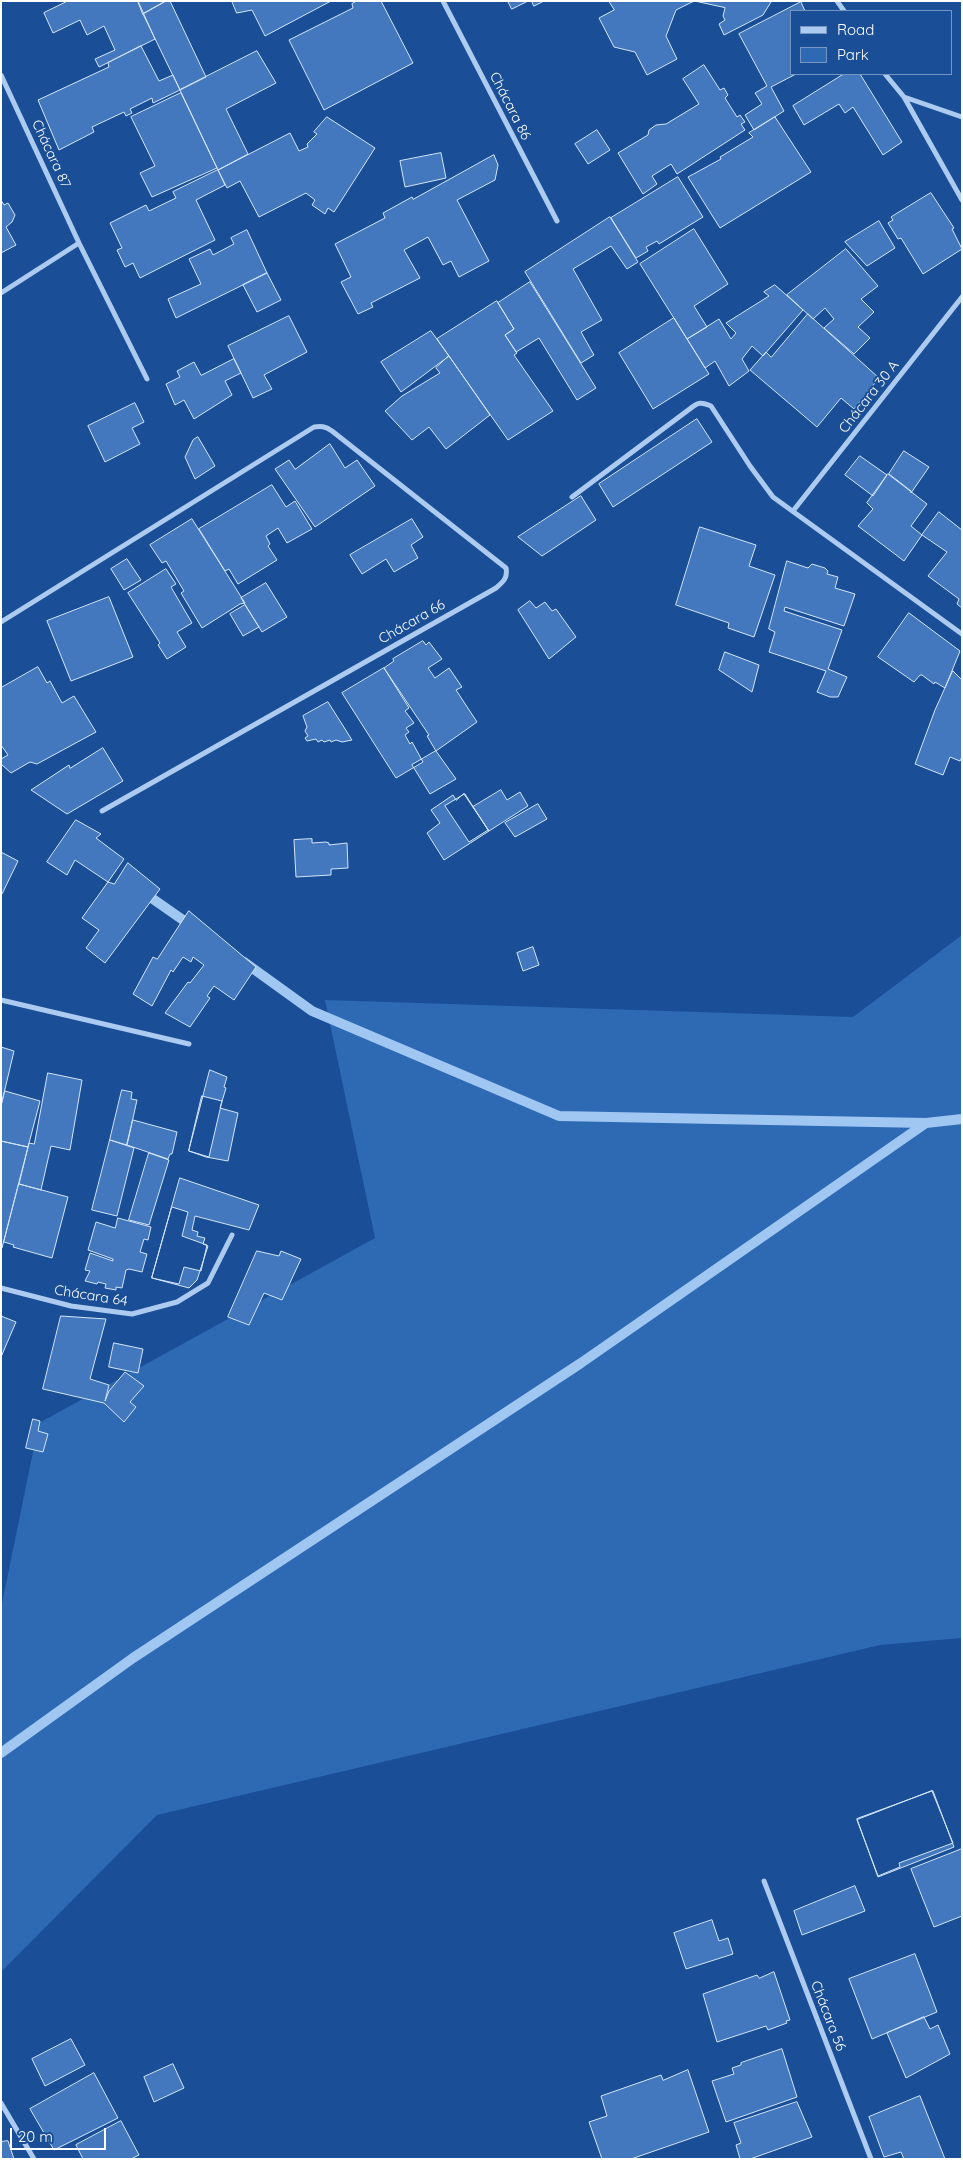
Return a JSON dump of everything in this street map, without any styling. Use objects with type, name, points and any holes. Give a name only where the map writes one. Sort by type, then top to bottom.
[{"type":"street","name":"Chácara 86","points":[[443,1],[557,220]]},
{"type":"street","name":"Chácara 87","points":[[1,75],[79,242],[147,379]]},
{"type":"street","points":[[886,75],[904,97],[962,200]]},
{"type":"street","points":[[904,97],[962,117]]},
{"type":"street","points":[[1,293],[79,242]]},
{"type":"street","name":"Chácara 30 A","points":[[793,511],[962,297]]},
{"type":"street","points":[[572,497],[697,403],[704,403],[711,406],[750,466],[773,497],[962,634]]},
{"type":"street","name":"Chácara 66","points":[[1,622],[314,427],[320,426],[332,431],[506,568],[507,575],[496,588],[102,811]]},
{"type":"street","points":[[1,1000],[189,1044]]},
{"type":"street","name":"Chácara 64","points":[[1,1288],[71,1306],[132,1314],[177,1302],[208,1283],[232,1235]]},
{"type":"street","name":"Chácara 56","points":[[764,1881],[871,2159]]},
{"type":"street","points":[[1,2103],[34,2159]]},
{"type":"green space","points":[[962,935],[962,1638],[880,1645],[157,1815],[1,1972],[1,1608],[39,1423],[375,1238],[325,1000],[853,1017]]},
{"type":"building","points":[[68,1],[138,1],[155,39],[99,67],[95,59],[115,50],[104,26],[87,35],[80,20],[53,33],[44,13]]},
{"type":"building","points":[[138,1],[166,1],[143,14]]},
{"type":"building","points":[[166,1],[170,1],[206,77],[180,90],[143,14]]},
{"type":"building","points":[[232,1],[331,1],[265,36],[252,10],[237,13]]},
{"type":"building","points":[[357,1],[381,1],[413,63],[324,110],[289,40],[353,8],[352,4]]},
{"type":"building","points":[[508,1],[528,1],[512,9]]},
{"type":"building","points":[[532,1],[544,1],[534,6]]},
{"type":"building","points":[[609,1],[694,1],[676,10],[666,36],[677,59],[647,75],[635,52],[614,47],[599,18],[614,10]]},
{"type":"building","points":[[695,1],[771,2],[763,15],[724,35],[719,24],[725,20],[723,16],[725,8]]},
{"type":"building","points":[[801,2],[805,10],[790,10],[790,75],[794,75],[771,87],[784,111],[754,130],[745,115],[762,104],[755,93],[767,86],[739,34]]},
{"type":"building","points":[[141,46],[159,81],[173,75],[180,90],[153,103],[152,98],[130,109],[132,113],[126,116],[124,112],[92,127],[94,132],[59,150],[38,100],[109,67],[108,63]]},
{"type":"building","points":[[257,51],[276,83],[226,109],[248,154],[218,170],[180,90]]},
{"type":"building","points":[[704,65],[720,90],[724,88],[728,95],[725,98],[737,117],[740,115],[745,122],[741,124],[745,130],[677,174],[671,164],[652,176],[657,184],[643,194],[618,153],[648,135],[649,130],[656,125],[666,124],[699,104],[683,79]]},
{"type":"building","points":[[842,75],[861,75],[902,142],[883,155],[853,107],[845,113],[839,104],[804,125],[793,106]]},
{"type":"building","points":[[181,93],[217,168],[152,197],[140,173],[155,166],[131,117]]},
{"type":"building","points":[[327,117],[375,148],[334,212],[328,208],[325,214],[312,205],[315,200],[306,193],[259,217],[240,181],[227,188],[218,170],[290,133],[299,151],[308,147],[307,144],[317,134],[314,132]]},
{"type":"building","points":[[775,117],[811,172],[720,228],[688,177],[721,159],[720,157],[753,137],[749,133]]},
{"type":"building","points":[[597,130],[610,150],[588,164],[575,144]]},
{"type":"building","points":[[441,153],[446,178],[405,187],[400,161]]},
{"type":"building","points":[[494,155],[498,165],[495,180],[457,200],[489,261],[459,277],[451,261],[443,265],[428,237],[404,250],[420,278],[371,303],[373,307],[358,314],[341,282],[351,277],[335,244],[385,218],[383,213]]},
{"type":"building","points":[[218,170],[225,185],[196,200],[215,240],[140,278],[133,263],[125,267],[117,250],[122,248],[110,223],[146,205],[149,211],[176,198],[173,192]]},
{"type":"building","points":[[678,177],[703,217],[659,244],[657,241],[646,247],[648,251],[636,258],[611,218]]},
{"type":"building","points":[[931,193],[954,228],[952,229],[962,249],[923,274],[901,238],[898,239],[888,223],[893,220],[891,217]]},
{"type":"building","points":[[1,200],[4,205],[8,203],[15,215],[12,222],[6,227],[16,245],[1,253]]},
{"type":"building","points":[[610,217],[638,262],[627,269],[611,246],[573,269],[602,320],[581,332],[594,355],[581,363],[525,272]]},
{"type":"building","points":[[879,221],[895,248],[867,266],[845,242]]},
{"type":"building","points":[[694,229],[728,284],[694,306],[707,327],[687,339],[640,264]]},
{"type":"building","points":[[247,230],[267,273],[176,318],[168,299],[201,284],[189,259],[210,249],[213,255],[234,244],[231,238]]},
{"type":"building","points":[[846,249],[878,286],[861,299],[874,312],[858,327],[870,338],[854,354],[824,328],[834,319],[825,308],[813,319],[787,295]]},
{"type":"building","points":[[267,273],[281,300],[257,312],[243,285]]},
{"type":"building","points":[[530,282],[596,388],[577,400],[539,338],[516,352],[505,335],[514,329],[498,303]]},
{"type":"building","points":[[775,285],[803,310],[763,356],[752,346],[742,359],[749,371],[729,386],[715,361],[705,368],[687,339],[719,319],[731,339],[736,333],[726,323],[769,296],[764,292]]},
{"type":"building","points":[[497,301],[514,329],[505,335],[517,353],[514,355],[553,411],[508,440],[437,339]]},
{"type":"building","points":[[808,314],[879,378],[854,409],[841,398],[817,427],[750,370],[766,352],[771,357]]},
{"type":"building","points":[[289,316],[307,352],[264,375],[272,389],[253,398],[228,346]]},
{"type":"building","points":[[674,318],[709,374],[653,409],[619,353]]},
{"type":"building","points":[[431,331],[449,356],[401,392],[381,362]]},
{"type":"building","points":[[449,356],[490,415],[446,449],[429,427],[412,440],[385,411],[402,396],[440,373],[436,368]]},
{"type":"building","points":[[234,359],[241,373],[225,381],[232,395],[194,419],[184,400],[175,405],[166,384],[180,377],[177,371],[194,362],[201,375]]},
{"type":"building","points":[[135,403],[144,422],[132,428],[140,444],[105,462],[88,426]]},
{"type":"building","points":[[697,419],[712,442],[613,507],[599,484]]},
{"type":"building","points":[[198,437],[215,466],[195,479],[185,457],[193,440]]},
{"type":"building","points":[[330,444],[345,468],[357,460],[375,486],[315,527],[275,469],[289,460],[295,469]]},
{"type":"building","points":[[904,451],[929,467],[911,493],[911,491],[889,474]]},
{"type":"building","points":[[860,456],[887,475],[873,496],[845,475]]},
{"type":"building","points":[[888,474],[927,504],[911,526],[922,535],[904,561],[858,526],[873,509],[867,503]]},
{"type":"building","points":[[272,485],[286,507],[295,501],[312,529],[287,543],[278,528],[266,536],[270,544],[268,546],[277,560],[238,584],[229,569],[225,571],[199,529]]},
{"type":"building","points":[[581,496],[596,520],[542,556],[518,537]]},
{"type":"building","points":[[939,512],[962,530],[962,608],[957,604],[959,599],[928,576],[947,552],[922,535]]},
{"type":"building","points":[[192,519],[245,603],[240,604],[202,628],[181,593],[184,591],[166,561],[162,563],[150,545]]},
{"type":"building","points":[[412,519],[423,537],[411,545],[418,558],[394,572],[386,559],[362,574],[350,555]]},
{"type":"building","points":[[700,527],[756,545],[749,566],[775,575],[754,637],[728,628],[729,623],[676,605]]},
{"type":"building","points":[[127,559],[141,580],[124,590],[111,569]]},
{"type":"building","points":[[787,561],[808,568],[812,564],[825,568],[828,571],[827,574],[838,577],[835,588],[855,594],[844,626],[785,607],[784,611],[842,630],[828,669],[847,677],[838,697],[830,697],[817,692],[826,671],[769,652],[775,632],[769,629]]},
{"type":"building","points":[[166,569],[176,584],[171,587],[192,623],[177,632],[186,647],[167,659],[158,645],[160,643],[128,593]]},
{"type":"building","points":[[266,583],[287,617],[262,632],[241,598]]},
{"type":"building","points":[[109,597],[133,657],[71,681],[47,621]]},
{"type":"building","points":[[530,601],[536,608],[545,602],[552,611],[556,609],[576,637],[549,659],[518,610]]},
{"type":"building","points":[[245,605],[259,627],[243,636],[230,614]]},
{"type":"building","points":[[909,613],[960,651],[945,688],[935,682],[934,684],[922,675],[914,682],[878,657]]},
{"type":"building","points":[[423,641],[426,645],[429,642],[442,659],[428,668],[435,678],[449,668],[462,687],[456,690],[477,722],[436,751],[427,736],[429,735],[384,668],[394,661],[393,659]]},
{"type":"building","points":[[725,652],[759,665],[752,692],[719,670]]},
{"type":"building","points":[[38,667],[47,683],[50,681],[62,703],[74,696],[96,732],[37,764],[30,762],[11,773],[1,764],[1,759],[8,755],[1,745],[1,688]]},
{"type":"building","points":[[384,668],[409,708],[405,711],[414,723],[406,728],[409,732],[405,735],[410,744],[412,742],[423,762],[396,778],[342,693]]},
{"type":"building","points":[[953,671],[962,680],[962,757],[960,761],[950,757],[943,775],[915,764],[935,710]]},
{"type":"building","points":[[328,702],[352,740],[342,742],[336,740],[331,742],[330,740],[324,742],[322,740],[318,742],[316,739],[307,741],[305,738],[308,736],[305,731],[307,727],[303,716]]},
{"type":"building","points":[[103,748],[123,781],[67,814],[31,790],[69,765],[70,768]]},
{"type":"building","points":[[436,751],[456,779],[430,794],[412,765]]},
{"type":"building","points":[[501,790],[507,800],[520,792],[528,806],[489,831],[473,807]]},
{"type":"building","points":[[464,794],[489,831],[444,860],[427,833],[440,823],[431,810],[453,795],[456,800]]},
{"type":"building","points":[[465,794],[488,830],[469,842],[445,806]]},
{"type":"building","points":[[538,804],[547,819],[515,837],[505,823]]},
{"type":"building","points":[[76,820],[101,834],[96,838],[124,859],[108,882],[75,860],[67,875],[47,862]]},
{"type":"building","points":[[312,839],[312,843],[326,842],[329,845],[347,843],[348,868],[331,869],[331,875],[296,877],[294,840]]},
{"type":"building","points":[[1,852],[18,861],[2,894],[1,894]]},
{"type":"building","points":[[128,863],[160,889],[105,963],[86,948],[99,930],[82,918],[108,882],[114,884]]},
{"type":"building","points":[[189,911],[256,967],[234,1000],[214,986],[207,996],[210,998],[190,1027],[165,1013],[188,982],[190,983],[204,965],[193,957],[191,962],[183,957],[173,972],[171,970],[152,1006],[133,994],[153,957],[157,959]]},
{"type":"building","points":[[533,947],[539,965],[523,971],[517,953]]},
{"type":"building","points":[[1,1047],[14,1051],[1,1106]]},
{"type":"building","points":[[210,1070],[227,1077],[220,1108],[238,1113],[228,1161],[206,1157],[189,1151]]},
{"type":"building","points":[[48,1073],[82,1080],[70,1150],[51,1146],[41,1190],[19,1184],[29,1143],[34,1144]]},
{"type":"building","points":[[122,1090],[132,1092],[131,1099],[137,1100],[127,1145],[110,1140]]},
{"type":"building","points":[[5,1091],[40,1101],[28,1147],[1,1141],[1,1106]]},
{"type":"building","points":[[202,1096],[222,1101],[209,1157],[189,1151]]},
{"type":"building","points":[[133,1120],[177,1132],[172,1154],[170,1154],[168,1159],[127,1145]]},
{"type":"building","points":[[110,1140],[134,1148],[117,1216],[92,1210]]},
{"type":"building","points":[[1,1141],[28,1147],[2,1248],[1,1248]]},
{"type":"building","points":[[149,1153],[169,1160],[149,1225],[129,1220]]},
{"type":"building","points":[[180,1178],[259,1205],[249,1230],[195,1216],[192,1230],[198,1232],[197,1236],[205,1238],[203,1244],[208,1246],[197,1280],[189,1288],[152,1278]]},
{"type":"building","points":[[19,1184],[68,1197],[52,1258],[13,1247],[14,1245],[4,1242]]},
{"type":"building","points":[[172,1207],[188,1212],[182,1236],[207,1245],[201,1271],[184,1267],[179,1284],[152,1278]]},
{"type":"building","points":[[118,1218],[151,1227],[148,1240],[144,1239],[140,1252],[147,1254],[142,1272],[126,1270],[122,1288],[116,1287],[116,1290],[105,1288],[106,1284],[85,1281],[90,1271],[85,1270],[90,1253],[113,1261],[113,1259],[88,1250],[96,1222],[115,1228]]},
{"type":"building","points":[[257,1251],[279,1256],[281,1251],[301,1259],[282,1300],[264,1293],[249,1325],[228,1317]]},
{"type":"building","points":[[1,1316],[16,1322],[1,1357]]},
{"type":"building","points":[[61,1316],[106,1319],[90,1379],[109,1385],[105,1401],[109,1391],[125,1372],[144,1386],[130,1402],[136,1407],[124,1422],[104,1403],[43,1389]]},
{"type":"building","points":[[114,1343],[143,1349],[138,1373],[109,1367]]},
{"type":"building","points":[[33,1419],[40,1421],[38,1431],[48,1434],[43,1452],[26,1448]]},
{"type":"building","points":[[932,1791],[953,1843],[899,1863],[900,1867],[878,1876],[857,1820]]},
{"type":"building","points":[[933,1791],[954,1847],[878,1877],[857,1819]]},
{"type":"building","points":[[962,1849],[962,1916],[934,1927],[911,1869]]},
{"type":"building","points":[[855,1886],[865,1911],[802,1935],[794,1911]]},
{"type":"building","points":[[712,1920],[719,1941],[728,1938],[733,1954],[686,1969],[674,1933]]},
{"type":"building","points":[[915,1954],[937,2012],[872,2039],[849,1979]]},
{"type":"building","points":[[774,1972],[790,2020],[768,2030],[766,2026],[717,2042],[703,1994],[757,1975],[759,1978]]},
{"type":"building","points":[[924,2017],[930,2029],[938,2025],[950,2054],[906,2078],[887,2033]]},
{"type":"building","points":[[71,2039],[85,2065],[45,2086],[32,2059]]},
{"type":"building","points":[[782,2049],[797,2097],[726,2122],[712,2081],[734,2074],[732,2068],[741,2065],[741,2063]]},
{"type":"building","points":[[173,2064],[184,2088],[154,2102],[144,2077]]},
{"type":"building","points":[[688,2070],[709,2132],[631,2159],[602,2159],[589,2122],[607,2116],[601,2096],[661,2075],[663,2080]]},
{"type":"building","points":[[94,2073],[118,2118],[54,2150],[30,2109]]},
{"type":"building","points":[[920,2096],[945,2159],[904,2159],[901,2152],[884,2157],[869,2117]]},
{"type":"building","points":[[797,2102],[812,2137],[750,2159],[740,2159],[736,2145],[741,2143],[734,2123]]},
{"type":"building","points":[[121,2121],[139,2155],[131,2159],[83,2159],[76,2145]]},
{"type":"building","points":[[8,2141],[14,2159],[1,2159],[1,2142]]},
{"type":"waterway","points":[[143,892],[193,927]]},
{"type":"waterway","points":[[244,962],[312,1011],[559,1116],[926,1123]]},
{"type":"waterway","points":[[1,1753],[133,1658],[581,1363],[926,1123],[962,1119]]}]
